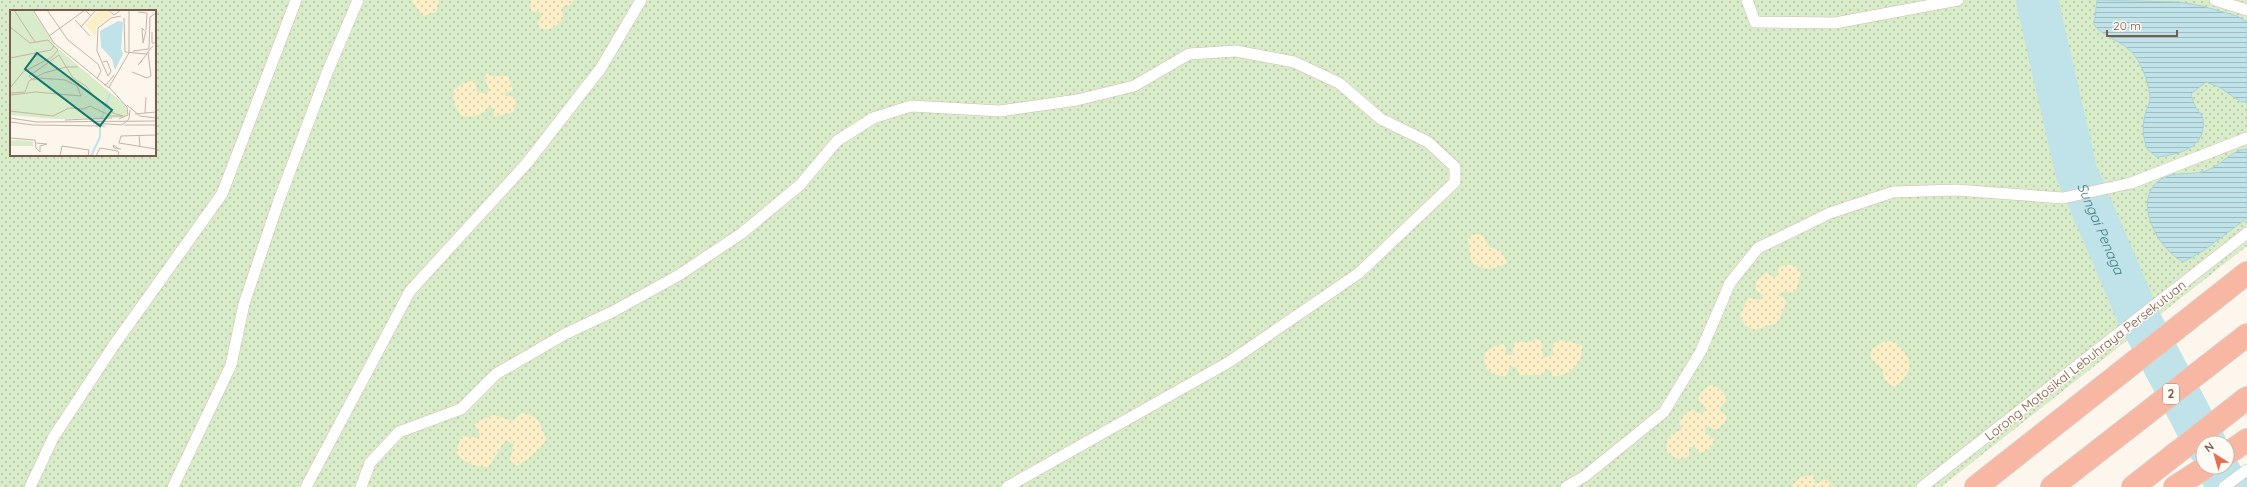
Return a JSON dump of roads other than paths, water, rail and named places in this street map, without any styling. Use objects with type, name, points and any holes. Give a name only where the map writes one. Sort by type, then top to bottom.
[{"type":"highway","points":[[1976,487],[2247,273]]},
{"type":"highway","name":"2","points":[[2052,487],[2247,335]]},
{"type":"highway","points":[[2133,487],[2245,400]]},
{"type":"highway","points":[[2235,448],[2247,440]]},
{"type":"highway","points":[[2176,487],[2195,474]]},
{"type":"lane","points":[[30,487],[53,438],[105,358],[222,194],[296,0]]},
{"type":"lane","points":[[173,487],[231,365],[244,304],[280,200],[327,73],[358,0]]},
{"type":"lane","points":[[306,487],[410,291],[527,163],[601,68],[641,0]]},
{"type":"lane","points":[[1747,0],[1755,22],[1836,23],[1958,0]]},
{"type":"lane","points":[[2215,0],[2247,10]]},
{"type":"lane","points":[[361,487],[370,464],[399,432],[461,409],[496,374],[565,334],[614,311],[679,275],[742,233],[800,185],[837,141],[873,118],[911,106],[1000,111],[1077,100],[1134,86],[1189,54],[1236,51],[1294,62],[1339,83],[1381,119],[1428,142],[1455,167],[1455,182],[1359,273],[1229,362],[1007,487]]},
{"type":"lane","points":[[1566,487],[1585,476],[1664,412],[1701,351],[1730,283],[1758,248],[1830,213],[1893,192],[1956,190],[2063,198],[2131,183],[2247,138]]},
{"type":"lane","name":"Lorong Motosikal Lebuhraya Persekutuan","points":[[1922,487],[2247,232]]},
{"type":"lane","points":[[2224,487],[2247,470]]},
{"type":"water","points":[[2097,0],[2179,2],[2202,6],[2237,16],[2247,22],[2247,101],[2241,102],[2219,87],[2206,82],[2191,94],[2195,106],[2202,115],[2203,119],[2201,136],[2190,148],[2174,154],[2157,157],[2148,150],[2143,131],[2146,111],[2150,100],[2146,77],[2138,60],[2131,51],[2104,34],[2094,25]]},
{"type":"water","points":[[2247,149],[2247,218],[2203,251],[2183,262],[2174,256],[2163,245],[2151,224],[2148,213],[2150,192],[2156,184],[2166,177],[2176,174],[2203,172],[2236,152]]},
{"type":"waterway","name":"Sungai Penaga","points":[[2037,0],[2076,171],[2139,318],[2201,435]]},
{"type":"waterway","name":"Sungai Penaga","points":[[2221,475],[2228,487]]}]
